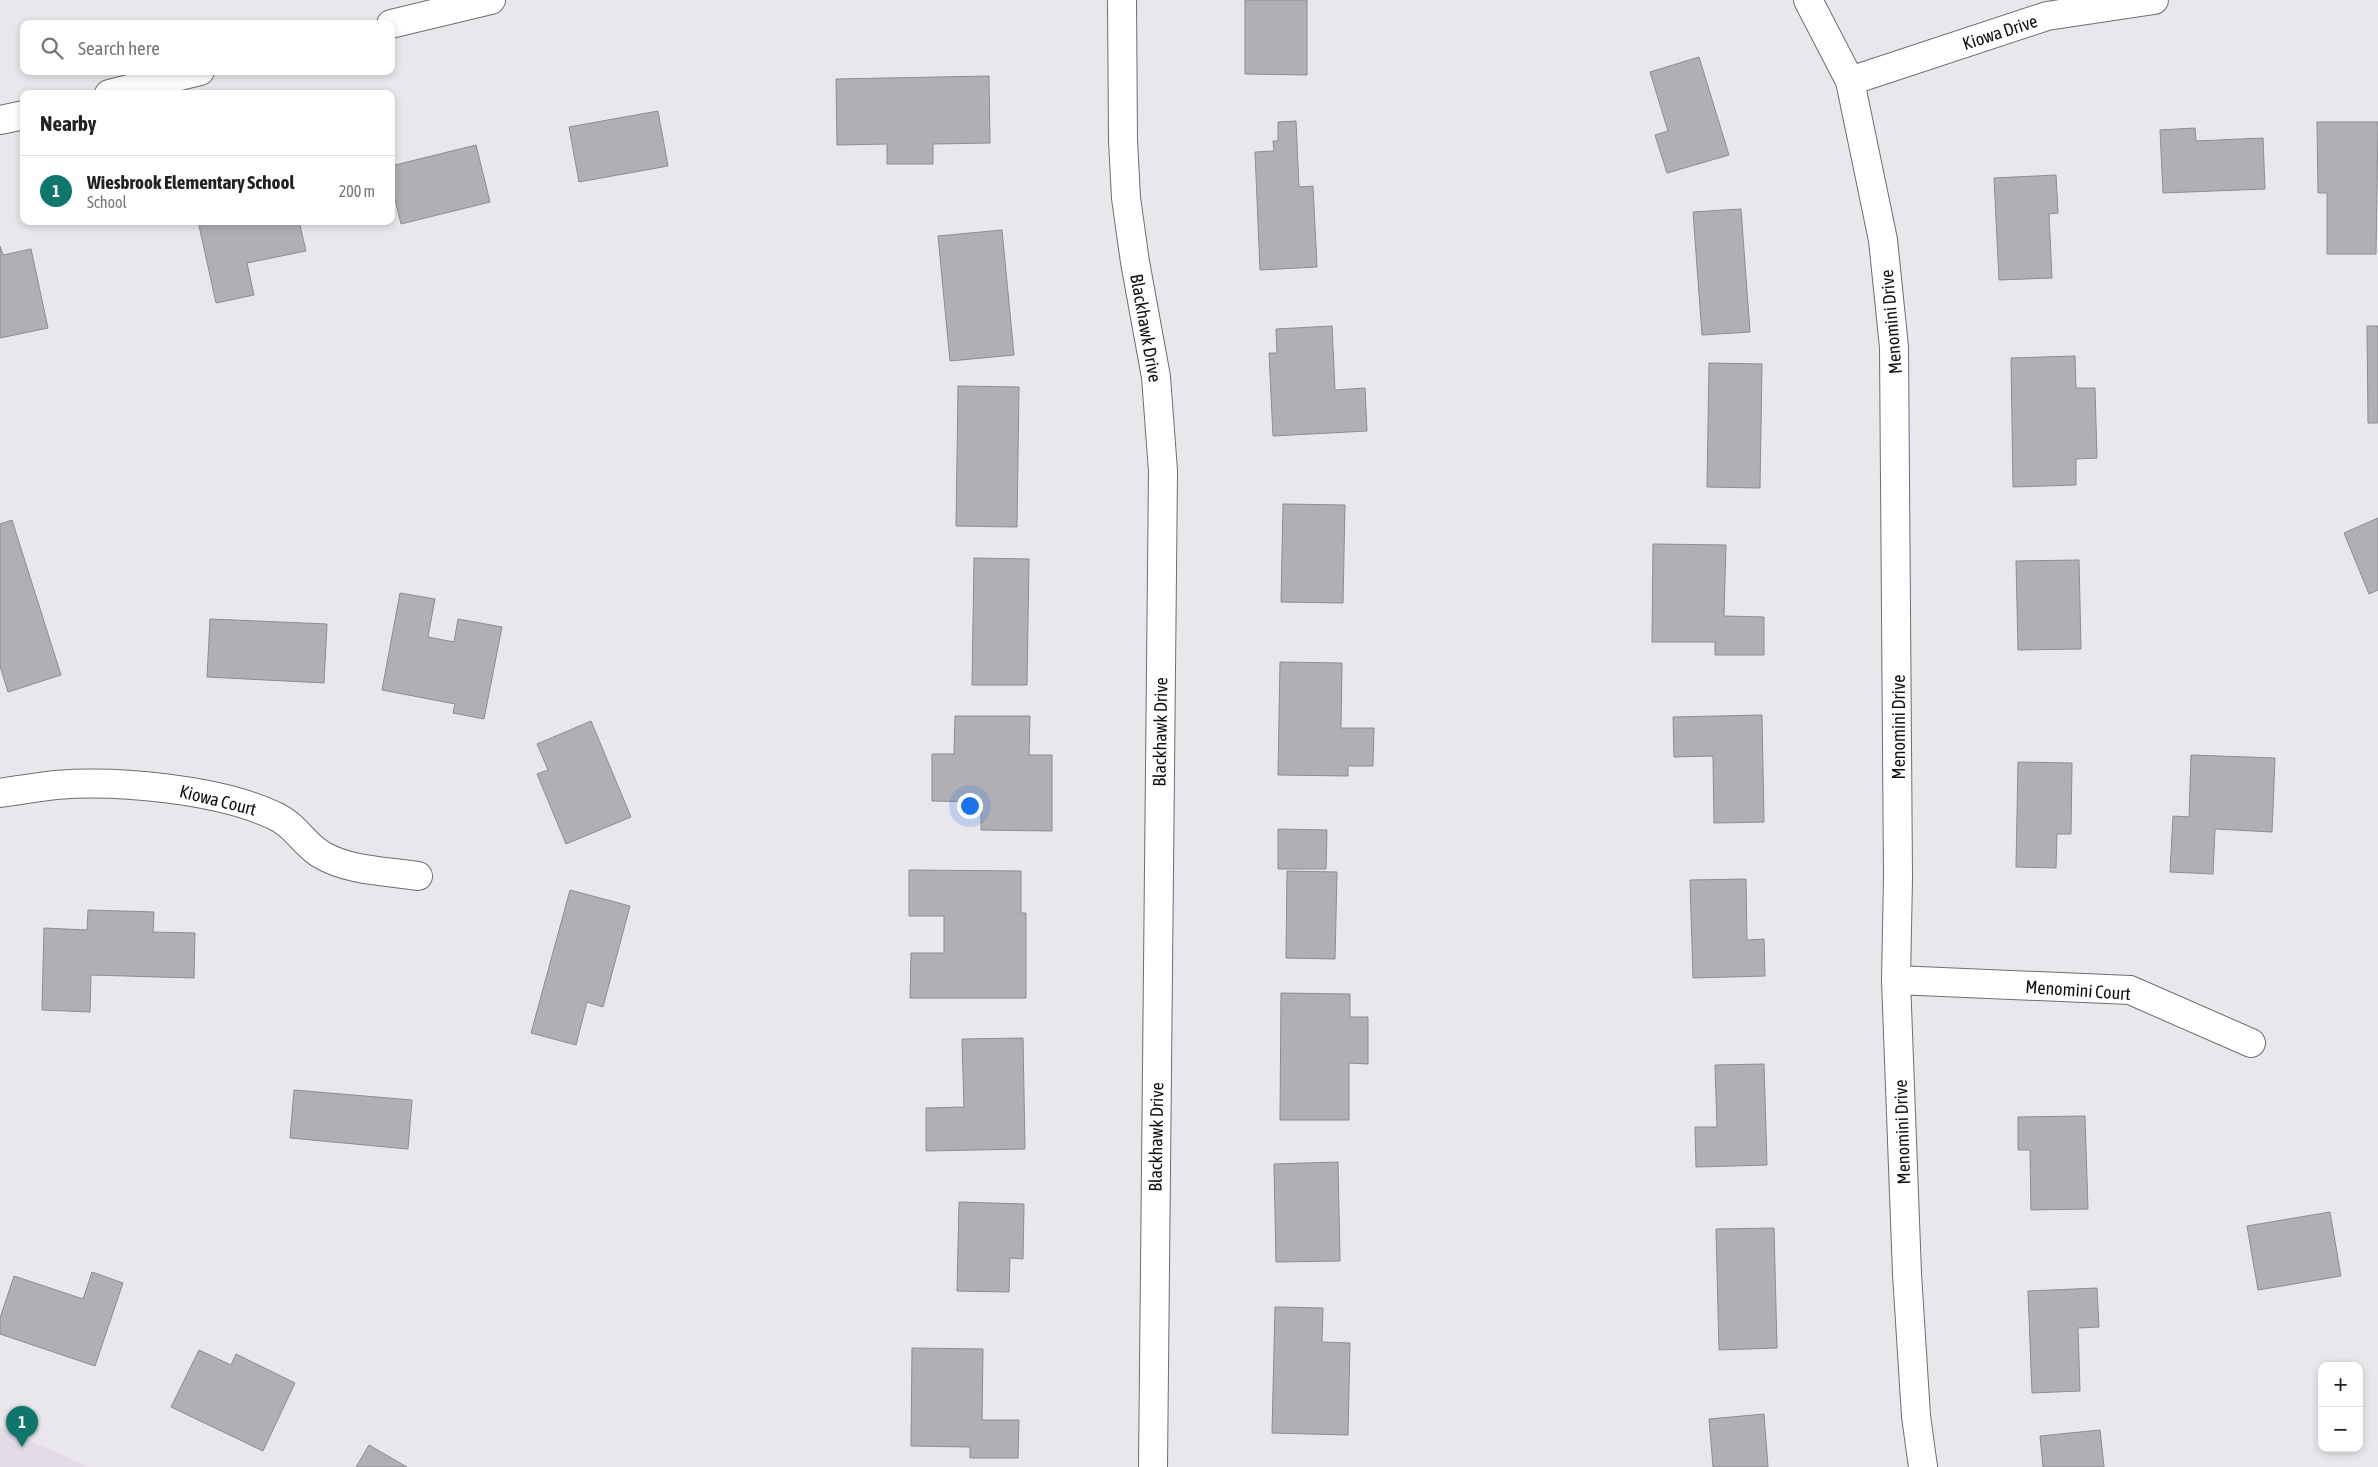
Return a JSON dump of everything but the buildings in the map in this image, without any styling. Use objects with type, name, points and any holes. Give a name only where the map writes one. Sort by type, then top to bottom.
[{"type":"street","points":[[406,14],[491,0]]},
{"type":"street","name":"Blackhawk Drive","points":[[1122,0],[1123,140],[1126,198],[1135,262],[1156,377],[1163,471],[1153,1467]]},
{"type":"street","name":"Menomini Drive","points":[[1808,0],[1850,81],[1883,240],[1894,347],[1898,878],[1896,980],[1907,1274],[1916,1416],[1923,1467]]},
{"type":"street","name":"Kiowa Drive","points":[[1850,81],[2047,16],[2154,0]]},
{"type":"street","points":[[125,90],[184,75]]},
{"type":"street","points":[[0,120],[20,116]]},
{"type":"street","name":"Kiowa Court","points":[[0,793],[57,785],[90,784],[173,789],[222,799],[271,814],[289,823],[320,854],[338,864],[418,876]]},
{"type":"street","name":"Menomini Court","points":[[1896,980],[2130,990],[2251,1043]]},
{"type":"shaded area","points":[[0,1427],[89,1467],[0,1467]]},
{"type":"place","name":"Wiesbrook Elementary School","points":[[22,1447]]}]
